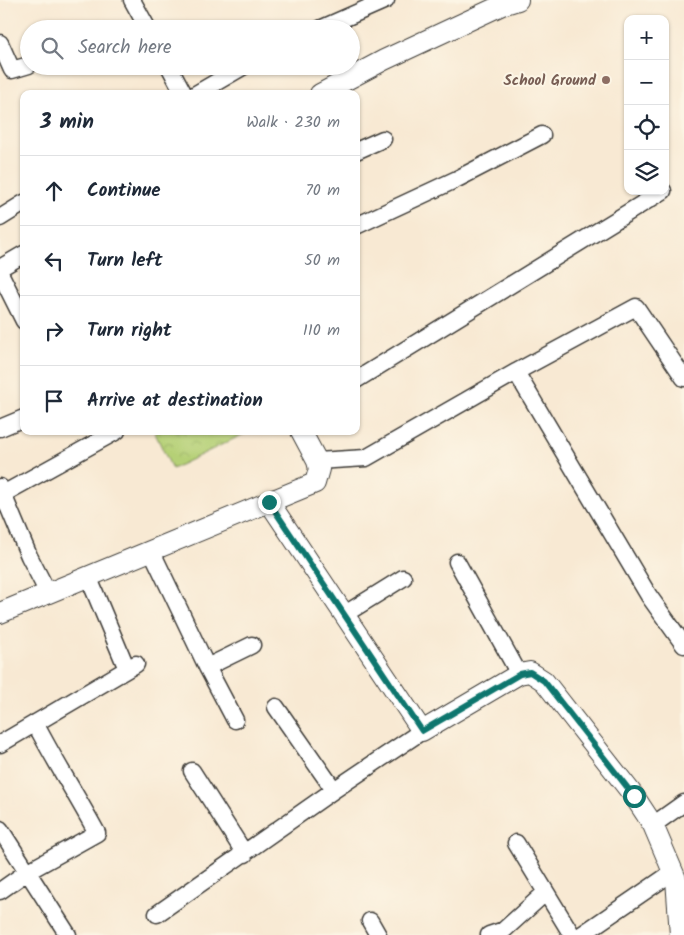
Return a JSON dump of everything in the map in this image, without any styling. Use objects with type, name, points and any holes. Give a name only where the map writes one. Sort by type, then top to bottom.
[{"type":"street","points":[[132,0],[143,20]]},
{"type":"street","points":[[340,20],[386,0]]},
{"type":"street","points":[[360,73],[502,5],[518,0]]},
{"type":"street","points":[[0,43],[6,73],[20,68]]},
{"type":"street","points":[[174,75],[182,90]]},
{"type":"street","points":[[203,90],[229,75]]},
{"type":"street","points":[[328,90],[356,75]]},
{"type":"street","points":[[360,224],[457,179],[542,135]]},
{"type":"street","points":[[360,149],[383,139]]},
{"type":"street","points":[[360,378],[657,195]]},
{"type":"street","points":[[0,218],[20,206]]},
{"type":"street","points":[[0,268],[20,256]]},
{"type":"street","points":[[0,273],[20,313]]},
{"type":"street","points":[[317,461],[366,458],[516,372],[636,308],[684,378]]},
{"type":"street","points":[[516,372],[649,596],[684,645]]},
{"type":"street","points":[[0,428],[20,420]]},
{"type":"street","points":[[48,593],[29,556],[2,490],[109,435]]},
{"type":"street","points":[[0,613],[314,483],[319,469],[317,461],[303,435]]},
{"type":"street","points":[[269,502],[422,731]]},
{"type":"street","points":[[151,550],[207,667],[235,720]]},
{"type":"street","points":[[457,562],[520,674]]},
{"type":"street","points":[[0,744],[132,666],[88,576]]},
{"type":"street","points":[[345,614],[403,578]]},
{"type":"street","points":[[207,667],[252,645]]},
{"type":"street","points":[[157,914],[422,731],[520,674],[530,672],[544,681],[634,796],[653,825],[676,879],[680,935]]},
{"type":"street","points":[[276,707],[334,790]]},
{"type":"street","points":[[0,891],[27,872],[97,832],[35,723]]},
{"type":"street","points":[[192,771],[245,854]]},
{"type":"street","points":[[653,825],[684,803]]},
{"type":"street","points":[[0,829],[68,935]]},
{"type":"street","points":[[516,843],[572,935]]},
{"type":"street","points":[[581,935],[673,872]]},
{"type":"street","points":[[488,935],[504,930],[546,892]]},
{"type":"green space","points":[[156,435],[242,435],[172,469]]},
{"type":"place","name":"School Ground","points":[[606,80]]},
{"type":"route","points":[[269,502],[422,731],[520,674],[530,672],[544,681],[634,796]]}]
